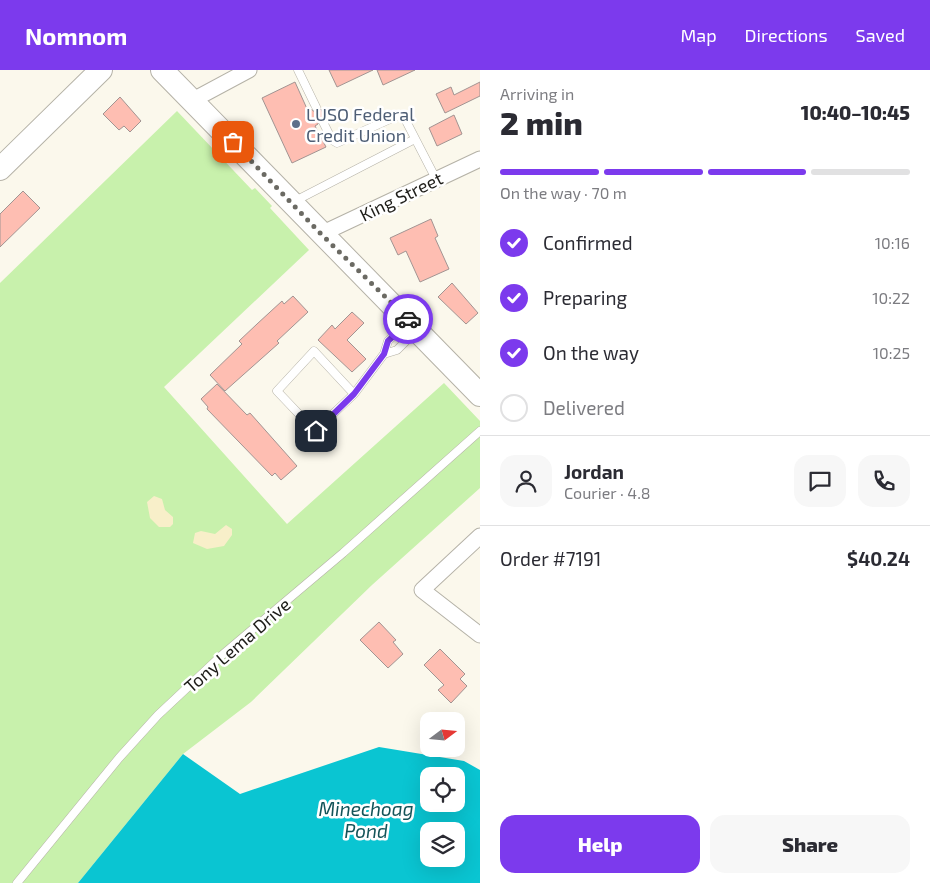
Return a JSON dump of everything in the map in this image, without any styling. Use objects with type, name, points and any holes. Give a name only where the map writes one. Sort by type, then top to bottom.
[{"type":"main road","points":[[0,169],[101,70]]},
{"type":"main road","points":[[162,70],[412,328],[480,395]]},
{"type":"street","points":[[193,100],[249,70]]},
{"type":"street","name":"King Street","points":[[321,234],[480,158]]},
{"type":"street","points":[[480,536],[422,590],[480,635]]},
{"type":"lane","points":[[298,70],[316,107]]},
{"type":"lane","points":[[323,122],[332,140],[337,143],[399,115],[405,119],[436,179]]},
{"type":"lane","points":[[292,203],[415,139]]},
{"type":"lane","points":[[384,354],[397,350],[407,340],[412,328]]},
{"type":"lane","points":[[354,394],[314,350],[277,391],[316,431],[354,394],[384,354],[388,341],[400,330],[412,328]]},
{"type":"lane","name":"Tony Lema Drive","points":[[17,883],[119,758],[158,715],[221,656],[343,553],[480,431]]},
{"type":"green space","points":[[177,111],[252,190],[255,188],[272,206],[270,208],[309,250],[164,387],[287,524],[444,383],[480,421],[480,488],[372,585],[251,702],[183,754],[78,883],[0,883],[0,283]]},
{"type":"sand","points":[[154,496],[162,499],[165,510],[173,517],[173,524],[170,527],[159,527],[150,518],[147,502]]},
{"type":"sand","points":[[226,525],[232,529],[232,535],[224,546],[207,549],[193,543],[195,533],[201,531],[215,534]]},
{"type":"water","name":"Minechoag Pond","points":[[379,747],[420,754],[420,758],[446,758],[464,761],[480,770],[480,883],[78,883],[183,754],[240,794]]},
{"type":"building","points":[[329,70],[373,70],[337,87]]},
{"type":"building","points":[[377,70],[415,70],[383,85]]},
{"type":"building","name":"LUSO Federal Credit Union","points":[[295,82],[308,111],[311,109],[316,113],[321,109],[325,117],[319,119],[318,124],[315,126],[326,147],[292,163],[262,98]]},
{"type":"building","points":[[480,82],[480,96],[445,113],[436,94],[451,87],[454,95]]},
{"type":"building","points":[[120,97],[141,121],[130,132],[124,126],[119,130],[103,114]]},
{"type":"building","points":[[454,115],[462,134],[437,146],[429,128]]},
{"type":"building","points":[[23,191],[40,208],[0,247],[0,214]]},
{"type":"building","points":[[431,219],[438,236],[435,238],[449,269],[420,282],[406,251],[398,255],[390,238]]},
{"type":"building","points":[[452,283],[478,313],[466,324],[438,297]]},
{"type":"building","points":[[293,296],[308,312],[277,341],[279,343],[225,391],[210,375],[242,344],[239,341],[282,301],[284,304]]},
{"type":"building","points":[[352,312],[364,323],[347,340],[366,359],[352,372],[318,340],[332,325],[335,329]]},
{"type":"building","points":[[217,384],[247,415],[250,413],[297,466],[281,480],[275,473],[272,476],[207,409],[208,407],[201,399]]},
{"type":"building","points":[[379,622],[396,640],[393,642],[403,654],[388,668],[360,640]]},
{"type":"building","points":[[440,649],[465,674],[460,679],[467,686],[451,703],[438,690],[444,685],[424,665]]},
{"type":"way so far","points":[[233,142],[321,234],[408,319]]},
{"type":"place","name":"LUSO Federal Credit Union","points":[[296,124]]},
{"type":"route","points":[[316,431],[354,394],[384,354],[388,341],[400,330],[410,330],[414,326],[408,319]]}]
